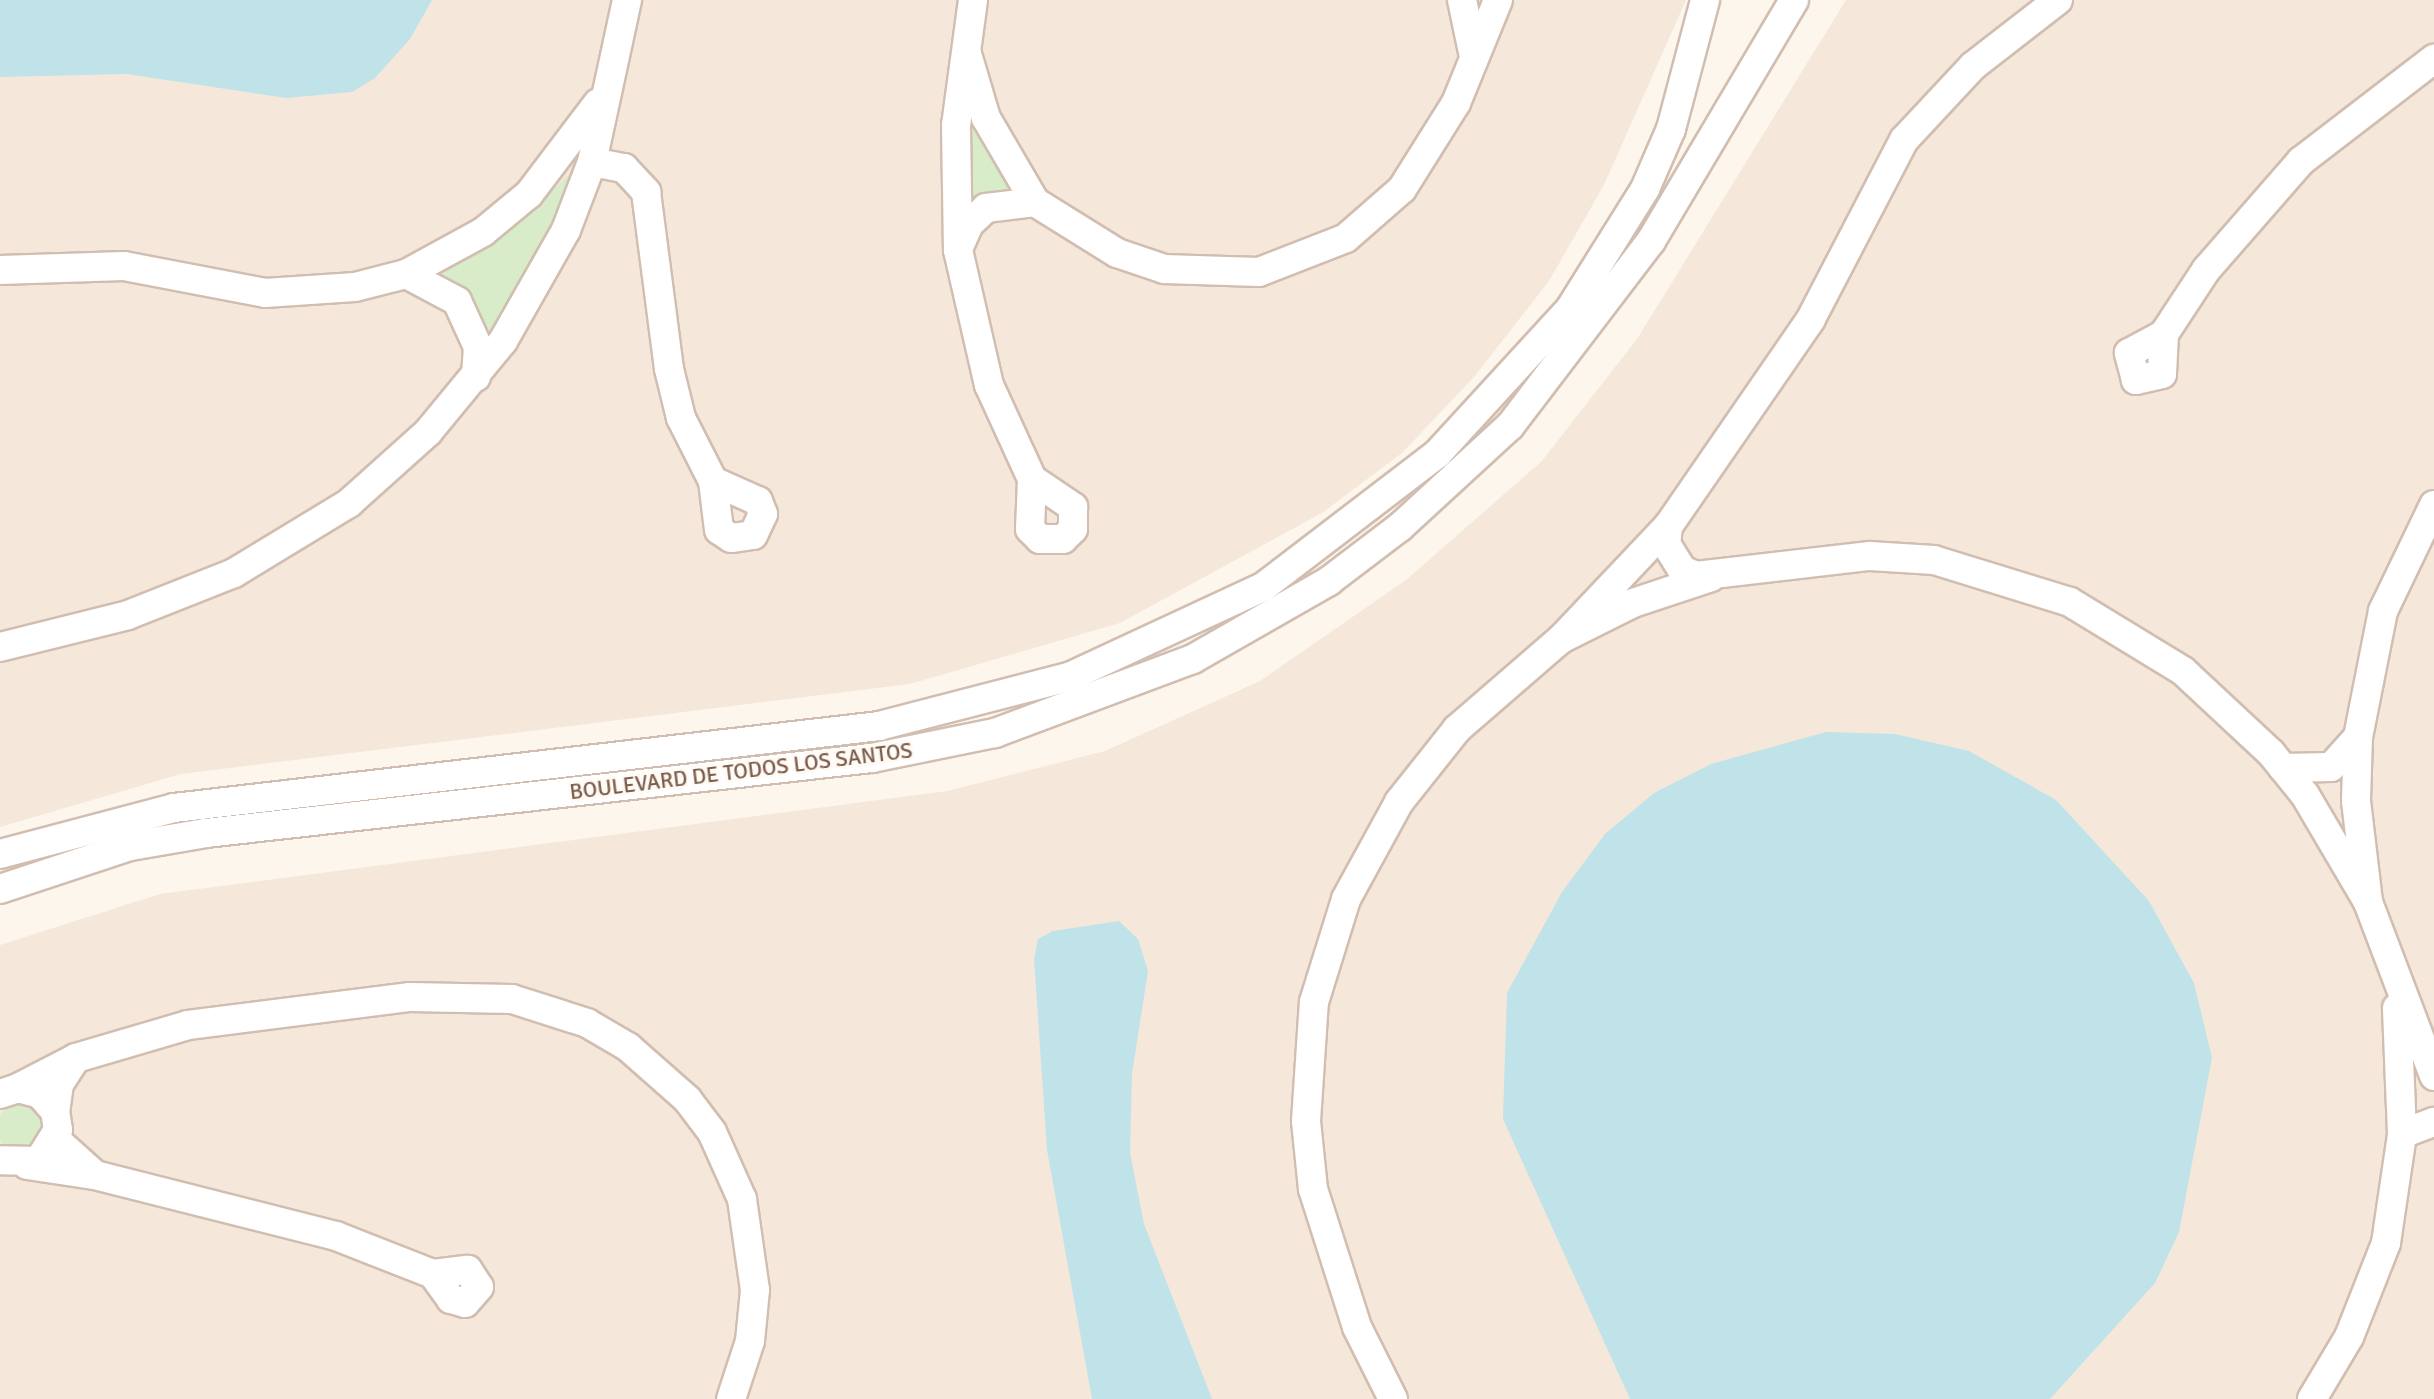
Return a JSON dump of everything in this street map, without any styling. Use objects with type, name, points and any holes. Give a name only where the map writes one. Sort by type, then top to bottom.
[{"type":"street","points":[[0,647],[184,596],[285,545],[390,470],[476,377],[534,292],[592,162],[627,0]]},
{"type":"street","points":[[973,0],[955,139],[958,250],[989,385],[1032,479]]},
{"type":"street","points":[[1462,0],[1473,52]]},
{"type":"street","points":[[967,54],[986,118],[1035,202],[1117,253],[1164,269],[1259,272],[1302,260],[1346,238],[1402,189],[1456,103],[1473,52],[1498,0]]},
{"type":"street","name":"BOULEVARD DE TODOS LOS SANTOS","points":[[0,854],[174,808],[879,726],[1069,677],[1263,587],[1438,453],[1570,309],[1645,189],[1671,129],[1705,0]]},
{"type":"street","name":"BOULEVARD DE TODOS LOS SANTOS","points":[[0,889],[130,846],[206,833],[872,758],[995,733],[1193,659],[1329,581],[1400,527],[1510,426],[1651,241],[1794,0]]},
{"type":"street","points":[[1393,1399],[1357,1327],[1313,1189],[1306,1121],[1314,1002],[1346,899],[1399,802],[1457,729],[1561,639],[1668,526],[1811,319],[1904,140],[1982,57],[2058,0]]},
{"type":"street","points":[[2164,334],[2241,225],[2301,161],[2434,59]]},
{"type":"street","points":[[0,270],[124,266],[265,293],[341,289],[406,274],[483,232],[529,194],[607,89]]},
{"type":"street","points":[[592,162],[624,168],[646,192],[669,369],[681,418],[713,481]]},
{"type":"street","points":[[958,250],[969,224],[986,208],[1035,202]]},
{"type":"street","points":[[406,274],[457,301],[478,347],[476,377]]},
{"type":"street","points":[[2402,1086],[2434,1075],[2396,991],[2368,902],[2356,801],[2358,737],[2383,611],[2434,505]]},
{"type":"street","points":[[1668,526],[1674,561],[1696,576],[1870,556],[2003,576],[2142,642],[2229,711],[2283,768],[2318,815],[2368,902]]},
{"type":"street","points":[[1561,639],[1633,603],[1714,576]]},
{"type":"street","points":[[2283,768],[2331,767],[2358,737]]},
{"type":"street","points":[[2318,815],[2356,801]]},
{"type":"street","points":[[2318,1395],[2376,1278],[2402,1134],[2396,991]]},
{"type":"street","points":[[9,1091],[76,1058],[188,1025],[410,997],[512,999],[587,1023],[628,1047],[687,1099],[712,1132],[742,1199],[755,1290],[750,1341],[731,1399]]},
{"type":"street","points":[[76,1058],[59,1084],[55,1111],[56,1140],[95,1175]]},
{"type":"street","points":[[9,1091],[40,1094],[55,1111]]},
{"type":"street","points":[[2402,1134],[2434,1122]]},
{"type":"street","points":[[8,1163],[56,1140]]},
{"type":"street","points":[[8,1163],[95,1175],[336,1236],[433,1274]]},
{"type":"shaded area","points":[[0,0],[1686,0],[1604,185],[1549,281],[1474,377],[1402,453],[1322,513],[1120,623],[910,684],[181,774],[0,827]]},
{"type":"shaded area","points":[[1846,0],[2434,0],[2434,1399],[0,1399],[0,945],[160,894],[947,791],[1105,751],[1260,681],[1406,580],[1541,462],[1637,339]]},
{"type":"green space","points":[[970,127],[979,131],[1010,186],[1009,195],[969,212]]},
{"type":"green space","points":[[570,174],[577,183],[489,341],[441,274],[500,239]]},
{"type":"green space","points":[[21,1104],[38,1111],[45,1128],[38,1145],[21,1152],[4,1145],[-3,1128],[4,1111]]},
{"type":"water","points":[[0,0],[432,0],[410,39],[375,78],[352,92],[286,98],[127,74],[0,77]]},
{"type":"water","points":[[1826,732],[1895,734],[1969,751],[2056,800],[2149,901],[2194,983],[2212,1058],[2179,1232],[2155,1283],[2050,1399],[1630,1399],[1503,1119],[1507,993],[1562,892],[1605,834],[1654,793],[1711,764]]},
{"type":"water","points":[[1119,921],[1138,939],[1148,971],[1132,1074],[1130,1153],[1144,1224],[1212,1399],[1092,1399],[1047,1150],[1034,959],[1038,939],[1053,931]]}]
